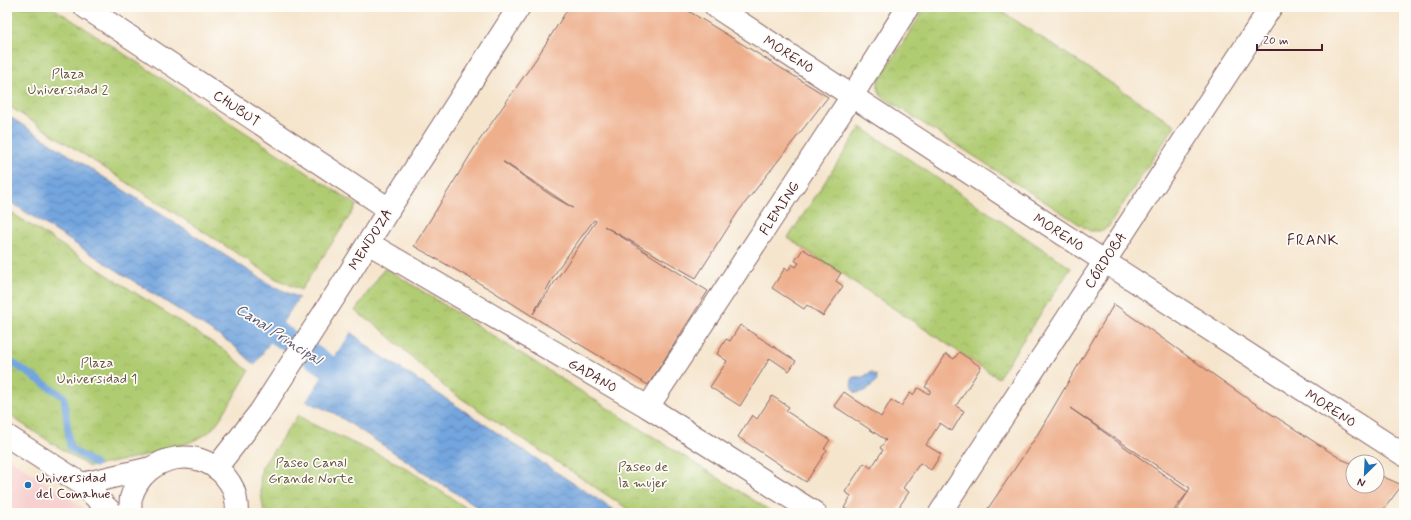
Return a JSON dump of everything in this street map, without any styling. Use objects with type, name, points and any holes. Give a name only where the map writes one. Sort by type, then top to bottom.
[{"type":"street","name":"CHUBUT","points":[[85,7],[389,209]]},
{"type":"street","name":"MENDOZA","points":[[216,468],[260,412],[519,7]]},
{"type":"street","name":"MORENO","points":[[716,7],[1404,455]]},
{"type":"street","name":"FLEMING","points":[[648,407],[852,96],[908,7]]},
{"type":"street","name":"CÓRDOBA","points":[[940,513],[1272,7]]},
{"type":"street","name":"GADANO","points":[[368,243],[648,407],[815,513]]},
{"type":"street","points":[[7,436],[82,484],[112,513]]},
{"type":"street","points":[[130,513],[131,498],[138,481],[151,468],[167,459],[185,457],[203,460],[216,468],[230,483],[236,499],[237,513]]},
{"type":"street","points":[[82,484],[151,468]]},
{"type":"shaded area","name":"Universidad del Comahue","points":[[7,457],[91,513],[7,513]]},
{"type":"green space","name":"Plaza Universidad 2","points":[[7,7],[52,7],[357,205],[301,290],[275,278],[7,105]]},
{"type":"green space","points":[[926,7],[995,7],[1175,125],[1108,227],[1100,231],[1090,231],[881,96],[878,88],[878,81]]},
{"type":"green space","points":[[861,127],[1071,268],[998,378],[788,238]]},
{"type":"green space","name":"Plaza Universidad 1","points":[[7,210],[227,352],[249,371],[213,428],[205,435],[156,453],[89,467],[7,414]]},
{"type":"green space","name":"Paseo de la mujer","points":[[384,269],[389,270],[774,513],[634,513],[447,389],[380,328],[355,311]]},
{"type":"green space","name":"Paseo Canal Grande Norte","points":[[298,415],[312,424],[401,465],[474,513],[264,513],[260,485],[262,467]]},
{"type":"water","points":[[7,115],[271,285],[299,298],[255,365],[232,344],[7,200]]},
{"type":"water","points":[[351,332],[371,349],[618,513],[486,513],[334,413],[306,401]]},
{"type":"water","points":[[871,372],[876,375],[877,381],[865,391],[856,393],[851,385],[854,377],[863,377]]},
{"type":"pier","points":[[299,298],[300,299],[257,366],[254,367]]},
{"type":"pier","points":[[350,331],[351,332],[305,403],[305,400]]},
{"type":"building","points":[[569,7],[682,7],[828,97],[738,212],[696,278],[604,226],[708,291],[648,385],[491,290],[414,246],[477,144],[536,59]],"holes":[[[504,162],[573,208],[552,196]],[[594,220],[596,221],[533,314],[559,267]]]},
{"type":"building","points":[[803,249],[841,273],[836,281],[843,286],[823,316],[807,305],[804,309],[772,288],[785,268],[788,271],[792,264],[796,267],[799,263],[795,261]]},
{"type":"building","points":[[1114,304],[1245,397],[1345,461],[1345,494],[1385,494],[1385,478],[1402,485],[1381,513],[1181,513],[1177,510],[1188,492],[1172,513],[985,513],[1036,437]],"holes":[[[1070,408],[1190,488],[1188,492]]]},
{"type":"building","points":[[740,325],[796,361],[789,371],[770,358],[740,406],[710,387],[727,361],[717,354],[726,339],[730,341]]},
{"type":"building","points":[[959,352],[981,367],[956,406],[964,411],[952,431],[940,423],[926,445],[941,454],[931,470],[920,463],[903,488],[909,492],[895,513],[853,513],[844,508],[851,496],[845,492],[864,463],[871,468],[883,450],[880,448],[886,440],[834,406],[844,392],[881,417],[891,400],[901,406],[910,393],[913,395],[918,388],[929,394],[931,390],[925,387],[946,354],[954,359]]},
{"type":"building","points":[[772,396],[789,407],[786,411],[830,440],[824,449],[827,450],[806,482],[738,437],[752,415],[757,419]]},
{"type":"waterway","name":"Canal Principal","points":[[251,316],[355,384]]},
{"type":"waterway","points":[[7,359],[64,397],[70,448],[95,464]]},
{"type":"place","name":"Universidad del Comahue","points":[[28,485]]},
{"type":"district","name":"FRANK","points":[[1313,240]]}]
